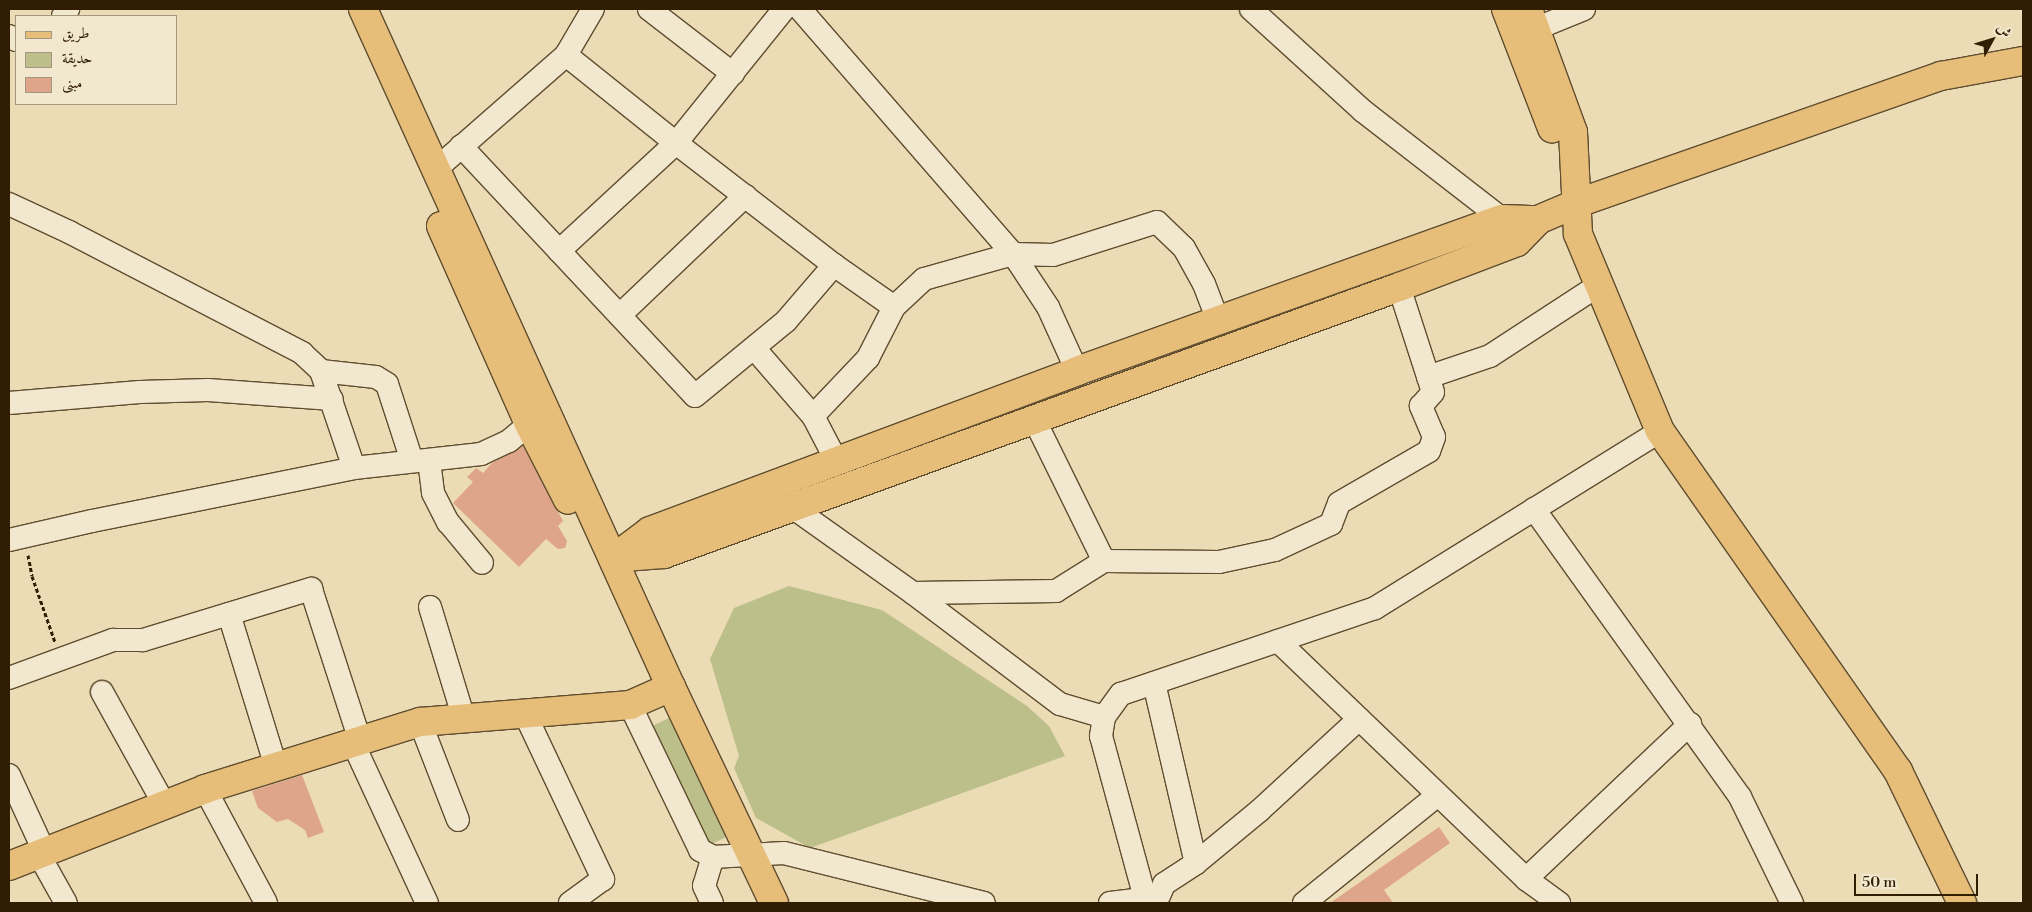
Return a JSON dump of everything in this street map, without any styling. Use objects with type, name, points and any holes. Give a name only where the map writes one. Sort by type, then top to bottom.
[{"type":"main road","points":[[346,9],[405,146],[538,419]]},
{"type":"main road","points":[[363,9],[436,169],[538,419],[570,504],[614,558],[671,687],[774,903]]},
{"type":"main road","points":[[1506,9],[1578,203]]},
{"type":"main road","points":[[1532,19],[1573,132],[1578,203],[1578,234],[1660,431],[1898,771],[1959,902]]},
{"type":"main road","points":[[614,558],[664,554],[1399,287],[1517,242],[1538,220],[1578,203],[1941,76],[2023,61]]},
{"type":"main road","points":[[614,558],[650,531],[1077,371],[1502,219],[1538,220]]},
{"type":"main road","points":[[9,866],[205,789],[420,722],[630,705],[671,687]]},
{"type":"street","points":[[436,169],[566,54],[593,9]]},
{"type":"street","points":[[648,9],[734,74]]},
{"type":"street","points":[[559,251],[676,143],[734,74],[784,9]]},
{"type":"street","points":[[800,9],[1013,254],[1048,307],[1077,371]]},
{"type":"street","points":[[1251,9],[1363,110],[1502,219]]},
{"type":"street","points":[[1532,19],[1584,9]]},
{"type":"street","points":[[566,54],[676,143],[834,265],[894,307]]},
{"type":"street","points":[[461,146],[695,396],[786,321],[834,265]]},
{"type":"street","points":[[620,315],[745,196]]},
{"type":"street","points":[[9,204],[70,232],[302,353],[321,370],[354,468]]},
{"type":"street","points":[[813,416],[868,358],[894,307],[924,279],[1013,254],[1053,255],[1157,222],[1184,248],[1204,284],[1218,320]]},
{"type":"street","points":[[1428,377],[1490,356],[1599,285]]},
{"type":"street","points":[[913,593],[1056,591],[1104,560],[1219,562],[1275,550],[1331,524],[1339,503],[1429,450],[1434,437],[1421,406],[1433,392],[1399,287]]},
{"type":"street","points":[[754,348],[813,416],[837,462]]},
{"type":"street","points":[[321,370],[376,377],[387,384],[433,493],[448,522],[482,563]]},
{"type":"street","points":[[9,403],[140,392],[208,390],[332,399]]},
{"type":"street","points":[[17,538],[354,468],[481,454],[509,441],[538,419]]},
{"type":"street","points":[[1034,419],[1104,560]]},
{"type":"street","points":[[1155,899],[1100,736],[1104,716],[1121,694],[1375,608],[1660,431]]},
{"type":"street","points":[[792,507],[913,593],[1060,704],[1104,716]]},
{"type":"street","points":[[1534,509],[1740,796],[1792,903]]},
{"type":"street","points":[[9,678],[114,640],[143,640],[311,589],[356,742],[427,903]]},
{"type":"street","points":[[430,607],[464,719]]},
{"type":"street","points":[[229,614],[276,767]]},
{"type":"street","points":[[1278,641],[1526,880],[1558,903]]},
{"type":"street","points":[[1154,683],[1196,862]]},
{"type":"street","points":[[102,692],[164,804]]},
{"type":"street","points":[[630,705],[700,850],[713,857],[784,853],[984,903]]},
{"type":"street","points":[[525,714],[603,879],[570,903]]},
{"type":"street","points":[[1155,899],[1164,884],[1196,862],[1259,811],[1359,719]]},
{"type":"street","points":[[420,722],[458,820]]},
{"type":"street","points":[[1526,880],[1690,724]]},
{"type":"street","points":[[9,776],[41,852],[66,903]]},
{"type":"street","points":[[205,789],[266,903]]},
{"type":"street","points":[[1304,903],[1438,795]]},
{"type":"street","points":[[712,903],[704,886],[713,857]]},
{"type":"street","points":[[902,883],[912,903]]},
{"type":"street","points":[[1110,903],[1155,899]]},
{"type":"path","points":[[17,538],[61,659]]},
{"type":"green space","points":[[789,586],[882,610],[1027,706],[1049,726],[1065,756],[810,848],[756,818],[734,768],[739,756],[710,659],[734,608]]},
{"type":"green space","points":[[673,716],[731,835],[708,846],[651,727]]},
{"type":"building","points":[[523,446],[563,521],[558,526],[567,541],[565,548],[558,549],[546,539],[519,567],[453,503],[473,482],[467,477],[476,468],[483,473],[492,463]]},
{"type":"building","points":[[302,775],[324,832],[308,838],[305,830],[288,819],[277,822],[258,808],[252,791]]},
{"type":"building","points":[[1439,827],[1450,843],[1384,890],[1393,903],[1330,903]]}]
